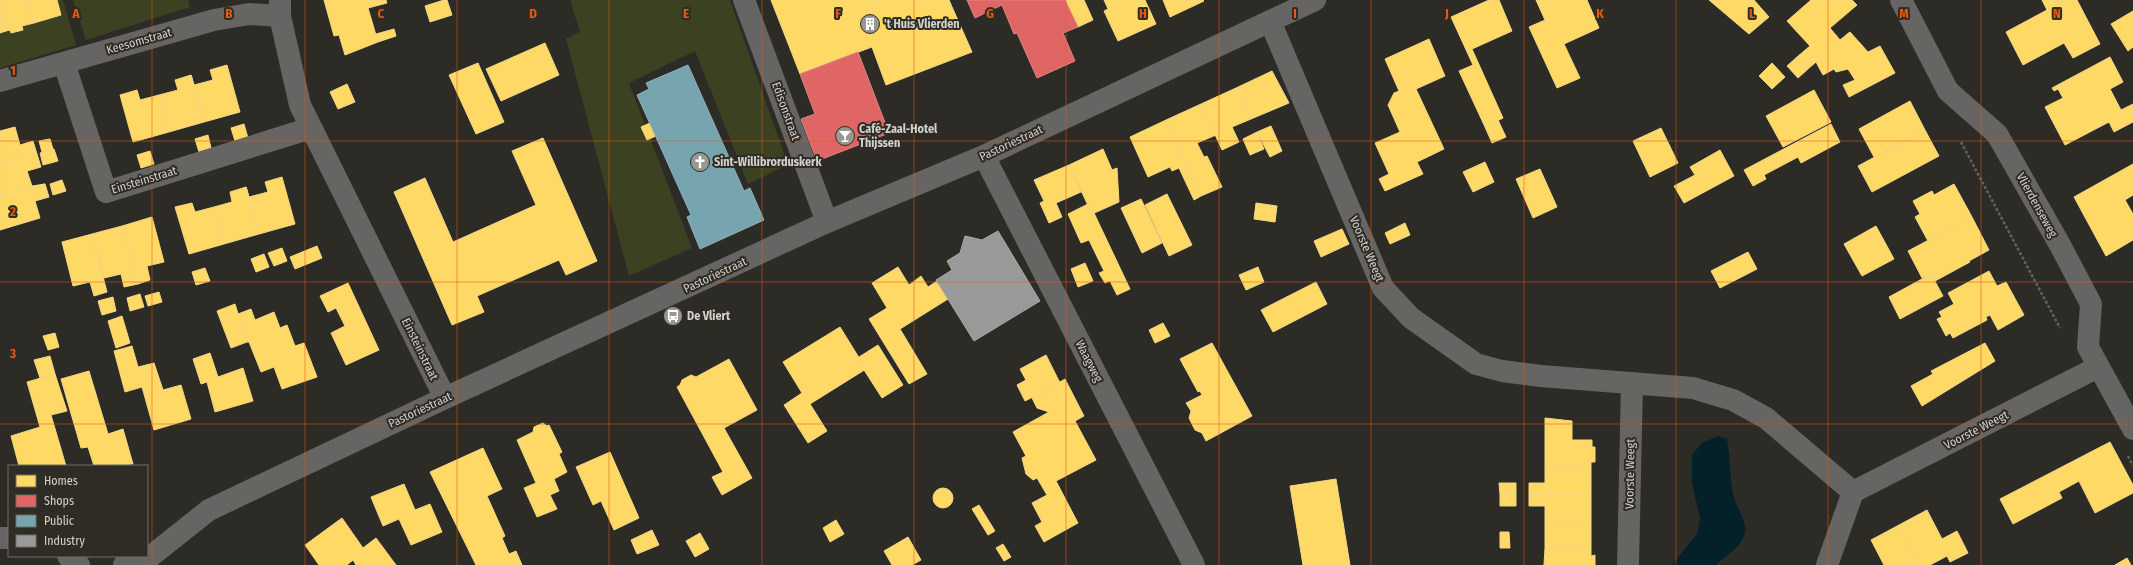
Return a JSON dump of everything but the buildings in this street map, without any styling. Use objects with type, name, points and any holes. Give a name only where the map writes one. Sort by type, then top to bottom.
[{"type":"street","name":"Edisonstraat","points":[[744,0],[827,222]]},
{"type":"street","name":"Pastoriestraat","points":[[124,565],[151,556],[209,510],[445,398],[827,222],[984,156],[1315,0]]},
{"type":"street","name":"Vlierdenseweg","points":[[1901,0],[1948,91],[1997,134],[2060,245],[2091,304],[2088,347],[2133,429]]},
{"type":"street","name":"Keesomstraat","points":[[0,81],[214,20],[280,8]]},
{"type":"street","name":"Einsteinstraat","points":[[280,8],[300,106],[445,398]]},
{"type":"street","name":"Voorste Weegt","points":[[1270,21],[1383,288],[1412,318],[1476,364],[1502,371],[1541,376],[1693,388],[1733,400],[1766,418],[1853,492],[2098,367]]},
{"type":"street","name":"Einsteinstraat","points":[[64,63],[106,192],[311,128]]},
{"type":"street","name":"Waagweg","points":[[984,156],[1194,565]]},
{"type":"street","name":"Voorste Weegt","points":[[1628,565],[1632,383]]},
{"type":"street","points":[[1827,565],[1853,492]]},
{"type":"street","points":[[69,557],[79,565]]},
{"type":"path","points":[[1958,135],[2062,332]]},
{"type":"path","points":[[2126,452],[2133,466]]},
{"type":"green space","points":[[0,0],[63,0],[76,45],[0,68]]},
{"type":"green space","points":[[73,0],[188,0],[190,7],[86,40]]},
{"type":"green space","points":[[570,0],[730,0],[788,165],[748,184],[695,51],[629,83],[692,248],[629,276],[566,39],[580,32]]},
{"type":"water","points":[[1718,436],[1727,439],[1733,493],[1743,518],[1745,527],[1744,536],[1736,548],[1716,565],[1672,565],[1697,534],[1700,518],[1692,483],[1692,455],[1702,443]]},
{"type":"place","name":"'t Huis Vlierden","points":[[870,24]]},
{"type":"place","name":"Café-Zaal-Hotel Thijssen","points":[[845,136]]},
{"type":"place","name":"Sint-Willibrorduskerk","points":[[700,162]]},
{"type":"place","name":"De Vliert","points":[[673,316]]}]
